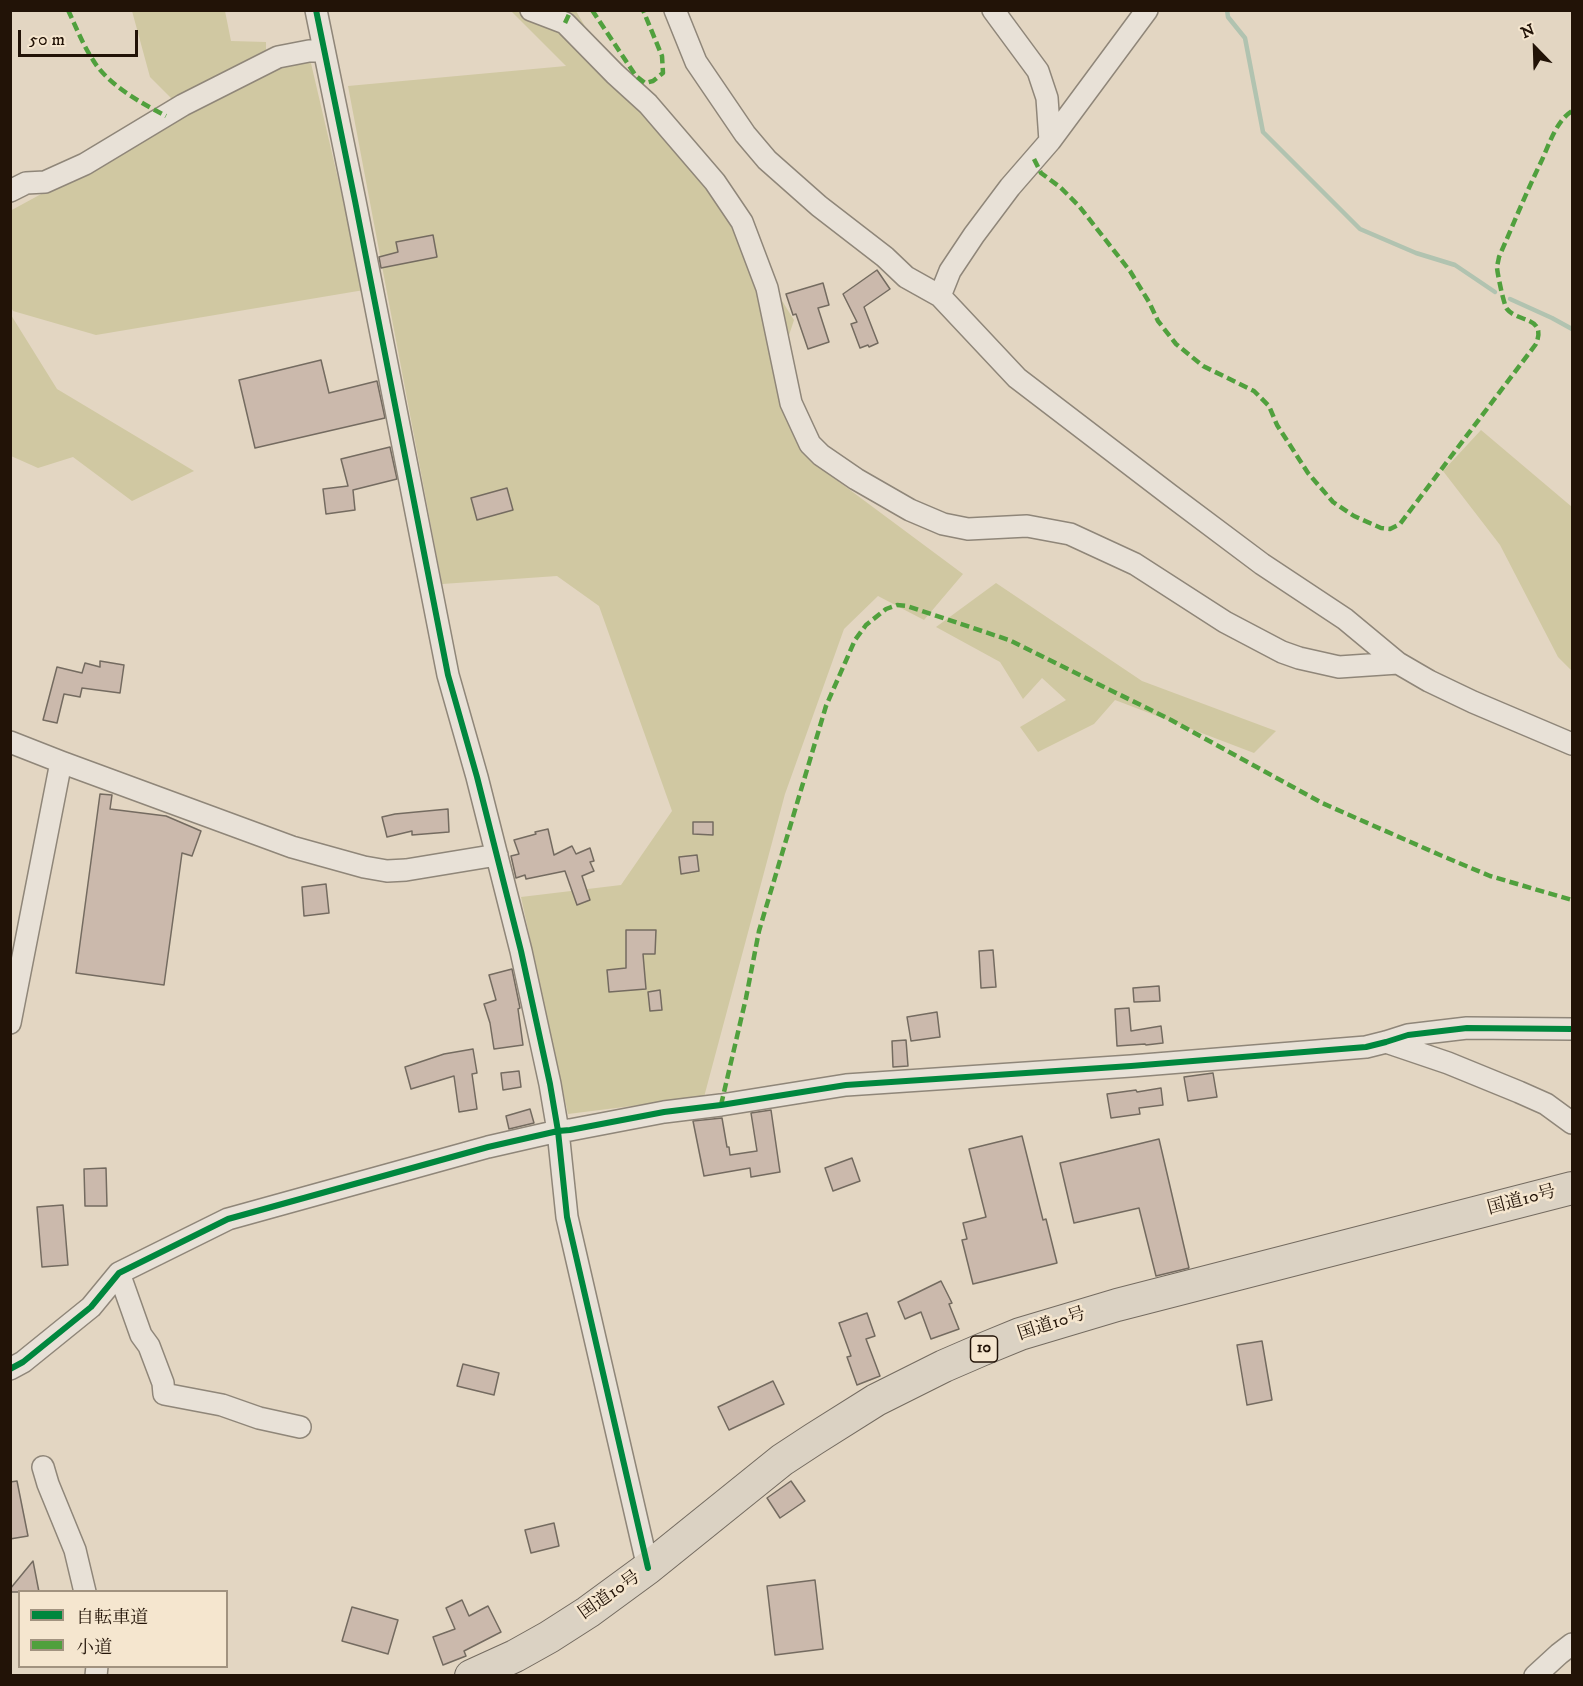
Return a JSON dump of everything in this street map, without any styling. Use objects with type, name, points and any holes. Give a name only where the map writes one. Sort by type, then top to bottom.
[{"type":"highway","name":"国道10号","points":[[471,1676],[515,1656],[588,1612],[648,1568],[782,1460],[814,1439],[876,1400],[981,1350],[1020,1334],[1117,1305],[1572,1188]]},
{"type":"street","points":[[316,10],[356,201],[448,675],[498,855],[521,951],[558,1131],[567,1217],[648,1568]]},
{"type":"street","points":[[531,10],[565,23],[648,104],[715,182],[742,222],[767,288],[791,403],[810,444],[821,455],[910,510],[943,524],[968,529],[1027,526],[1060,532],[1081,539],[1135,564],[1224,622],[1282,652],[1339,667],[1398,663]]},
{"type":"street","points":[[675,10],[696,62],[745,134],[767,160],[906,277],[940,296],[1017,378],[1253,557],[1345,619],[1398,663],[1473,702],[1572,744]]},
{"type":"street","points":[[993,10],[1038,71],[1047,98],[1050,141]]},
{"type":"street","points":[[940,296],[950,271],[974,234],[1050,141],[1148,10]]},
{"type":"street","points":[[10,191],[26,183],[45,182],[85,164],[183,105],[278,57],[309,51],[324,51]]},
{"type":"street","points":[[10,742],[292,847],[364,867],[387,871],[406,870],[498,855]]},
{"type":"street","points":[[10,1023],[61,762]]},
{"type":"street","points":[[10,1369],[23,1362],[91,1307],[119,1272],[228,1219],[488,1147],[558,1131],[664,1112],[846,1085],[1366,1047],[1408,1035],[1467,1028],[1572,1029]]},
{"type":"street","points":[[1386,1042],[1449,1063],[1519,1092],[1546,1104],[1572,1123]]},
{"type":"street","points":[[119,1272],[141,1335],[149,1346],[163,1383],[164,1394],[222,1405],[259,1418],[300,1427]]},
{"type":"street","points":[[43,1467],[75,1550],[85,1590]]},
{"type":"street","points":[[1535,1676],[1572,1644]]},
{"type":"shaded area","points":[[132,11],[225,11],[231,41],[266,42],[266,56],[175,102],[150,77]]},
{"type":"shaded area","points":[[511,11],[576,11],[596,45],[734,224],[794,320],[778,369],[788,414],[815,464],[963,574],[924,620],[878,596],[844,629],[785,794],[704,1097],[568,1114],[521,897],[621,885],[672,811],[599,606],[557,576],[442,584],[348,86],[566,66]]},
{"type":"shaded area","points":[[310,59],[364,290],[96,335],[13,311],[10,305],[10,211],[278,65]]},
{"type":"shaded area","points":[[11,315],[57,389],[194,471],[132,501],[73,457],[38,468],[11,456]]},
{"type":"shaded area","points":[[1481,430],[1572,507],[1572,671],[1558,657],[1500,545],[1443,471]]},
{"type":"shaded area","points":[[996,583],[1142,681],[1276,731],[1254,753],[1115,700],[1094,724],[1038,752],[1020,727],[1066,700],[1042,678],[1023,699],[1000,662],[936,627]]},
{"type":"building","points":[[433,235],[437,257],[381,268],[379,257],[398,252],[396,242]]},
{"type":"building","points":[[877,270],[890,289],[864,307],[878,343],[860,348],[851,324],[857,322],[843,294]]},
{"type":"building","points":[[823,283],[829,305],[818,308],[829,342],[808,349],[796,314],[793,315],[786,294]]},
{"type":"building","points":[[321,360],[329,393],[377,381],[385,418],[255,448],[239,380]]},
{"type":"building","points":[[390,447],[397,479],[353,490],[355,510],[326,514],[323,489],[348,486],[341,459]]},
{"type":"building","points":[[507,488],[513,510],[477,520],[471,498]]},
{"type":"building","points":[[100,661],[124,665],[120,693],[82,688],[80,697],[64,694],[57,723],[43,720],[57,667],[82,673],[85,663],[100,667]]},
{"type":"building","points":[[100,794],[112,795],[110,809],[166,816],[201,831],[192,856],[182,853],[164,985],[76,973]]},
{"type":"building","points":[[448,809],[449,832],[412,835],[412,831],[387,837],[382,817]]},
{"type":"building","points":[[693,822],[713,822],[713,835],[693,834]]},
{"type":"building","points":[[548,829],[554,855],[572,846],[576,854],[590,848],[594,861],[590,862],[594,871],[582,876],[590,900],[577,905],[565,871],[526,879],[525,875],[516,878],[511,856],[519,854],[514,840]]},
{"type":"building","points":[[697,855],[699,871],[681,874],[679,857]]},
{"type":"building","points":[[326,884],[329,913],[304,916],[302,887]]},
{"type":"building","points":[[626,930],[656,930],[655,954],[643,954],[646,989],[609,992],[607,970],[626,968]]},
{"type":"building","points":[[993,950],[996,987],[981,988],[979,951]]},
{"type":"building","points":[[512,969],[520,1008],[518,1009],[523,1045],[494,1049],[484,1004],[496,1000],[489,975]]},
{"type":"building","points":[[1159,986],[1160,1001],[1134,1002],[1133,988]]},
{"type":"building","points":[[660,990],[662,1010],[650,1011],[648,992]]},
{"type":"building","points":[[1129,1008],[1131,1031],[1161,1026],[1163,1043],[1117,1046],[1115,1009]]},
{"type":"building","points":[[937,1012],[940,1037],[911,1041],[907,1017]]},
{"type":"building","points":[[906,1040],[908,1066],[893,1067],[892,1041]]},
{"type":"building","points":[[473,1049],[477,1073],[472,1074],[477,1109],[459,1112],[454,1076],[411,1089],[405,1067],[444,1054]]},
{"type":"building","points":[[519,1071],[521,1087],[503,1090],[501,1073]]},
{"type":"building","points":[[1213,1073],[1217,1097],[1188,1101],[1184,1077]]},
{"type":"building","points":[[1161,1088],[1163,1105],[1139,1108],[1140,1114],[1111,1118],[1107,1094]]},
{"type":"building","points":[[530,1109],[534,1123],[509,1129],[506,1116]]},
{"type":"building","points":[[771,1110],[780,1172],[751,1177],[750,1168],[704,1176],[693,1121],[722,1118],[730,1155],[757,1151],[751,1113]]},
{"type":"building","points":[[1022,1136],[1043,1220],[1046,1219],[1057,1263],[973,1284],[962,1240],[967,1239],[963,1223],[986,1217],[969,1149]]},
{"type":"building","points":[[1159,1139],[1189,1268],[1156,1276],[1139,1208],[1074,1223],[1060,1163]]},
{"type":"building","points":[[852,1158],[860,1181],[833,1191],[825,1168]]},
{"type":"building","points":[[106,1168],[107,1206],[85,1206],[84,1169]]},
{"type":"building","points":[[63,1205],[68,1265],[42,1267],[37,1207]]},
{"type":"building","points":[[941,1281],[952,1303],[949,1304],[959,1329],[931,1339],[921,1312],[905,1319],[898,1302]]},
{"type":"building","points":[[867,1313],[875,1336],[866,1339],[880,1376],[857,1385],[847,1357],[851,1356],[839,1323]]},
{"type":"building","points":[[1262,1341],[1272,1400],[1247,1405],[1237,1345]]},
{"type":"building","points":[[463,1364],[499,1373],[494,1395],[457,1386]]},
{"type":"building","points":[[773,1381],[784,1404],[729,1430],[718,1407]]},
{"type":"building","points":[[17,1481],[28,1536],[10,1539],[10,1482]]},
{"type":"building","points":[[791,1481],[805,1501],[780,1518],[767,1498]]},
{"type":"building","points":[[554,1523],[559,1546],[531,1553],[525,1530]]},
{"type":"building","points":[[33,1561],[39,1590],[10,1592]]},
{"type":"building","points":[[815,1580],[823,1649],[775,1655],[767,1586]]},
{"type":"building","points":[[462,1600],[469,1616],[488,1606],[501,1632],[464,1651],[466,1656],[443,1665],[433,1637],[455,1629],[446,1608]]},
{"type":"building","points":[[352,1607],[398,1620],[388,1654],[342,1641]]},
{"type":"waterway","points":[[1227,10],[1228,17],[1245,38],[1263,132],[1360,229],[1416,253],[1455,265],[1495,292]]},
{"type":"waterway","points":[[1510,299],[1572,329]]},
{"type":"marked path","points":[[68,10],[99,69],[116,85],[166,116]]},
{"type":"marked path","points":[[565,23],[571,10]]},
{"type":"marked path","points":[[592,10],[636,76],[645,83],[653,81],[663,73],[662,56],[643,10]]},
{"type":"marked path","points":[[1034,159],[1041,173],[1060,187],[1079,206],[1130,271],[1158,321],[1176,344],[1203,366],[1254,391],[1269,406],[1277,425],[1308,473],[1333,502],[1354,516],[1381,528],[1390,529],[1400,524],[1536,344],[1538,329],[1535,324],[1507,309],[1497,266],[1553,134],[1566,115],[1572,111]]},
{"type":"marked path","points":[[721,1105],[759,931],[826,706],[855,640],[866,625],[886,609],[897,605],[907,606],[1009,640],[1171,720],[1322,803],[1490,876],[1572,900]]},
{"type":"cycle path","points":[[316,10],[448,675],[477,777],[521,951],[550,1084],[558,1131],[567,1217],[648,1568]]},
{"type":"cycle path","points":[[10,1369],[23,1362],[91,1307],[119,1273],[228,1219],[488,1147],[558,1131],[664,1112],[846,1085],[1131,1066],[1366,1047],[1408,1035],[1467,1028],[1572,1029]]}]
